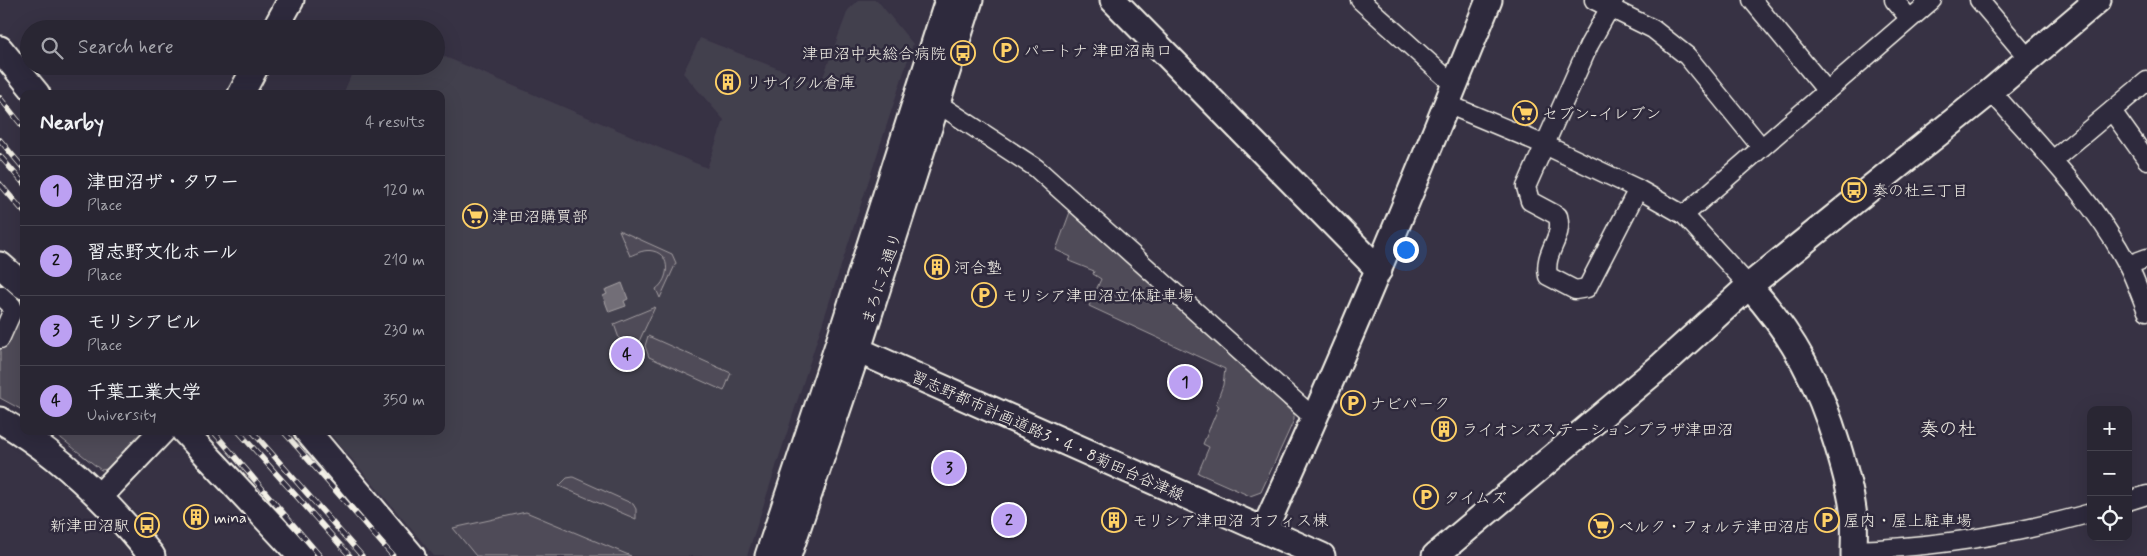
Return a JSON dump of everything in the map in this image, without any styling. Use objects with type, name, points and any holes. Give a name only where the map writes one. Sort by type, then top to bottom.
[{"type":"street","points":[[280,20],[290,0]]},
{"type":"street","name":"まろにえ通り","points":[[788,556],[948,0]]},
{"type":"street","name":"まろにえ通り","points":[[768,556],[848,346],[937,103],[970,0]]},
{"type":"street","points":[[1113,0],[1379,270]]},
{"type":"street","points":[[1360,0],[1451,95],[1545,145],[1638,188],[1684,215],[1749,286],[1786,332],[1806,364],[1826,407],[1848,479],[1854,518],[1854,553],[1990,536],[2040,527],[2087,514]]},
{"type":"street","points":[[1264,530],[1379,270],[1488,0]]},
{"type":"street","points":[[1752,0],[1827,91]]},
{"type":"street","points":[[1894,0],[1910,18]]},
{"type":"street","points":[[1684,215],[1932,0]]},
{"type":"street","points":[[1979,0],[2028,58]]},
{"type":"street","points":[[1435,556],[1662,365],[1749,286],[1991,91],[2098,0]]},
{"type":"street","points":[[1638,188],[1587,288],[1575,290],[1548,276],[1546,264],[1561,227],[1558,216],[1530,201],[1526,187],[1606,2],[1653,29],[1687,56],[1761,147]]},
{"type":"street","points":[[0,50],[20,73]]},
{"type":"street","points":[[22,75],[35,90]]},
{"type":"street","points":[[243,90],[251,75]]},
{"type":"street","points":[[0,77],[20,100]]},
{"type":"street","points":[[2053,160],[2147,81]]},
{"type":"street","points":[[1991,91],[2053,160],[2095,213],[2128,265],[2147,311]]},
{"type":"street","points":[[937,103],[1036,168],[1314,418]]},
{"type":"street","points":[[2112,111],[2147,160]]},
{"type":"street","points":[[2128,265],[2147,258]]},
{"type":"street","points":[[0,265],[20,282]]},
{"type":"street","points":[[0,295],[12,306],[13,310],[0,339]]},
{"type":"street","name":"習志野都市計画道路3・4・8菊田台谷津線","points":[[848,346],[1315,554]]},
{"type":"street","points":[[0,420],[20,434]]},
{"type":"street","points":[[22,435],[62,463],[100,496],[152,556]]},
{"type":"street","points":[[100,496],[158,435]]},
{"type":"street","points":[[188,435],[302,556]]},
{"type":"street","points":[[310,435],[412,556]]},
{"type":"street","points":[[2132,500],[2147,495]]},
{"type":"shaded area","points":[[859,0],[877,0],[913,44],[747,556],[434,556],[331,435],[445,435],[445,90],[345,90],[351,75],[445,75],[445,57],[707,168],[724,120],[683,73],[700,38],[820,85],[848,10]]},
{"type":"shaded area","points":[[1070,212],[1294,414],[1294,420],[1261,492],[1250,496],[1198,473],[1209,447],[1203,444],[1219,406],[1216,404],[1223,385],[1225,369],[1089,306],[1101,279],[1093,274],[1094,271],[1069,261],[1071,257],[1056,250]]},
{"type":"shaded area","points":[[619,230],[672,254],[676,263],[660,298],[656,289],[664,280],[666,274],[666,262],[663,257],[653,251],[641,252],[630,256]]},
{"type":"shaded area","points":[[622,283],[628,299],[624,301],[626,306],[609,312],[603,296],[607,294],[605,290]]},
{"type":"shaded area","points":[[655,307],[635,350],[621,344],[614,324]]},
{"type":"shaded area","points":[[20,311],[20,409],[0,398],[0,351]]},
{"type":"shaded area","points":[[648,336],[731,373],[724,391],[649,357],[645,346]]},
{"type":"shaded area","points":[[57,435],[139,435],[107,469],[101,470]]},
{"type":"shaded area","points":[[573,477],[633,504],[636,509],[636,519],[559,486],[567,478]]},
{"type":"shaded area","points":[[526,512],[631,556],[476,556],[453,528]]},
{"type":"railway","points":[[0,98],[20,123]]},
{"type":"railway","points":[[0,140],[20,164]]},
{"type":"railway","points":[[0,156],[20,179]]},
{"type":"railway","points":[[0,184],[20,207]]},
{"type":"railway","points":[[216,435],[320,556]]},
{"type":"railway","points":[[242,435],[350,556]]},
{"type":"railway","points":[[256,435],[362,556]]},
{"type":"railway","points":[[287,435],[393,556]]},
{"type":"place","name":"パートナ 津田沼南口","points":[[1006,50]]},
{"type":"place","name":"津田沼中央総合病院","points":[[963,53]]},
{"type":"place","name":"リサイクル倉庫","points":[[728,82]]},
{"type":"place","name":"セブン-イレブン","points":[[1525,113]]},
{"type":"place","name":"奏の杜三丁目","points":[[1854,190]]},
{"type":"place","name":"津田沼購買部","points":[[475,216]]},
{"type":"place","name":"河合塾","points":[[937,267]]},
{"type":"place","name":"モリシア津田沼立体駐車場","points":[[984,295]]},
{"type":"place","name":"千葉工業大学","points":[[627,354]]},
{"type":"place","name":"津田沼ザ・タワー","points":[[1185,382]]},
{"type":"place","name":"ナビパーク","points":[[1353,403]]},
{"type":"place","name":"ライオンズステーションプラザ津田沼","points":[[1444,429]]},
{"type":"place","name":"モリシアビル","points":[[949,468]]},
{"type":"place","name":"タイムズ","points":[[1426,497]]},
{"type":"place","name":"mina","points":[[196,517]]},
{"type":"place","name":"習志野文化ホール","points":[[1009,520]]},
{"type":"place","name":"モリシア津田沼 オフィス棟","points":[[1114,520]]},
{"type":"place","name":"屋内・屋上駐車場","points":[[1827,520]]},
{"type":"place","name":"新津田沼駅","points":[[147,525]]},
{"type":"place","name":"ベルク・フォルテ津田沼店","points":[[1601,526]]},
{"type":"district","name":"奏の杜","points":[[1948,428]]}]
